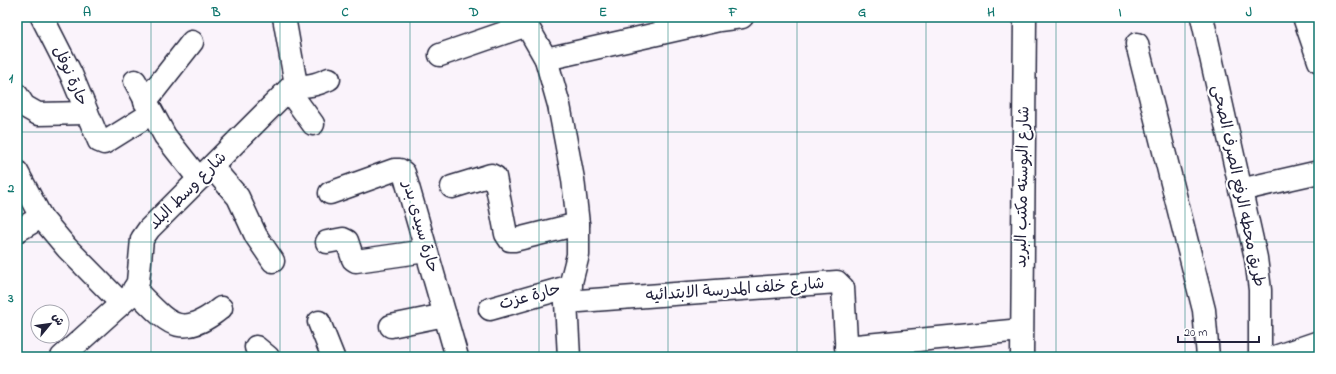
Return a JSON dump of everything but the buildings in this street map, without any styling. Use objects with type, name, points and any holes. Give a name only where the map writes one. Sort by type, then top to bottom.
[{"type":"street","name":"حارة نوفل","points":[[42,17],[71,74],[98,140],[104,143],[148,108]]},
{"type":"street","points":[[284,17],[295,79],[291,88]]},
{"type":"street","points":[[546,59],[719,18],[742,17]]},
{"type":"street","name":"شارع البوسته مكتب البريد","points":[[1022,357],[1021,330],[1025,17]]},
{"type":"street","name":"طريق محطه الرفع الصرف الصحى","points":[[1202,17],[1256,258],[1260,290],[1260,357]]},
{"type":"street","points":[[1304,17],[1319,61]]},
{"type":"street","points":[[440,55],[524,21],[546,59],[559,105],[573,179],[578,224],[578,255],[569,294],[569,357]]},
{"type":"street","points":[[148,108],[192,42]]},
{"type":"street","points":[[1137,44],[1204,310],[1208,357]]},
{"type":"street","points":[[291,88],[306,87],[329,79]]},
{"type":"street","points":[[135,81],[148,108],[173,148],[238,197],[256,236],[273,261]]},
{"type":"street","points":[[291,88],[313,124]]},
{"type":"street","name":"شارع وسط البلد","points":[[62,357],[128,296],[138,282],[140,270],[139,256],[142,239],[149,229],[291,88]]},
{"type":"street","name":"حارة نوفل","points":[[17,95],[30,112],[38,114],[87,114]]},
{"type":"street","name":"حارة سيدى بدر","points":[[330,194],[394,170],[402,171],[406,176],[457,357]]},
{"type":"street","points":[[17,172],[41,217],[68,248],[128,296],[167,321],[178,326],[205,320],[221,308]]},
{"type":"street","points":[[1240,190],[1319,172]]},
{"type":"street","points":[[452,187],[491,175],[495,177],[506,234],[510,240],[578,224]]},
{"type":"street","points":[[17,231],[41,217]]},
{"type":"street","points":[[327,242],[343,239],[347,241],[353,259],[356,261],[426,251]]},
{"type":"street","name":"شارع خلف المدرسة الابتدائيه","points":[[569,294],[837,282],[843,288],[846,352]]},
{"type":"street","name":"حارة عزت","points":[[490,308],[569,294]]},
{"type":"street","points":[[390,326],[445,315]]},
{"type":"street","points":[[319,322],[326,354]]},
{"type":"street","points":[[846,352],[1021,330]]},
{"type":"street","points":[[1275,357],[1319,342]]}]
